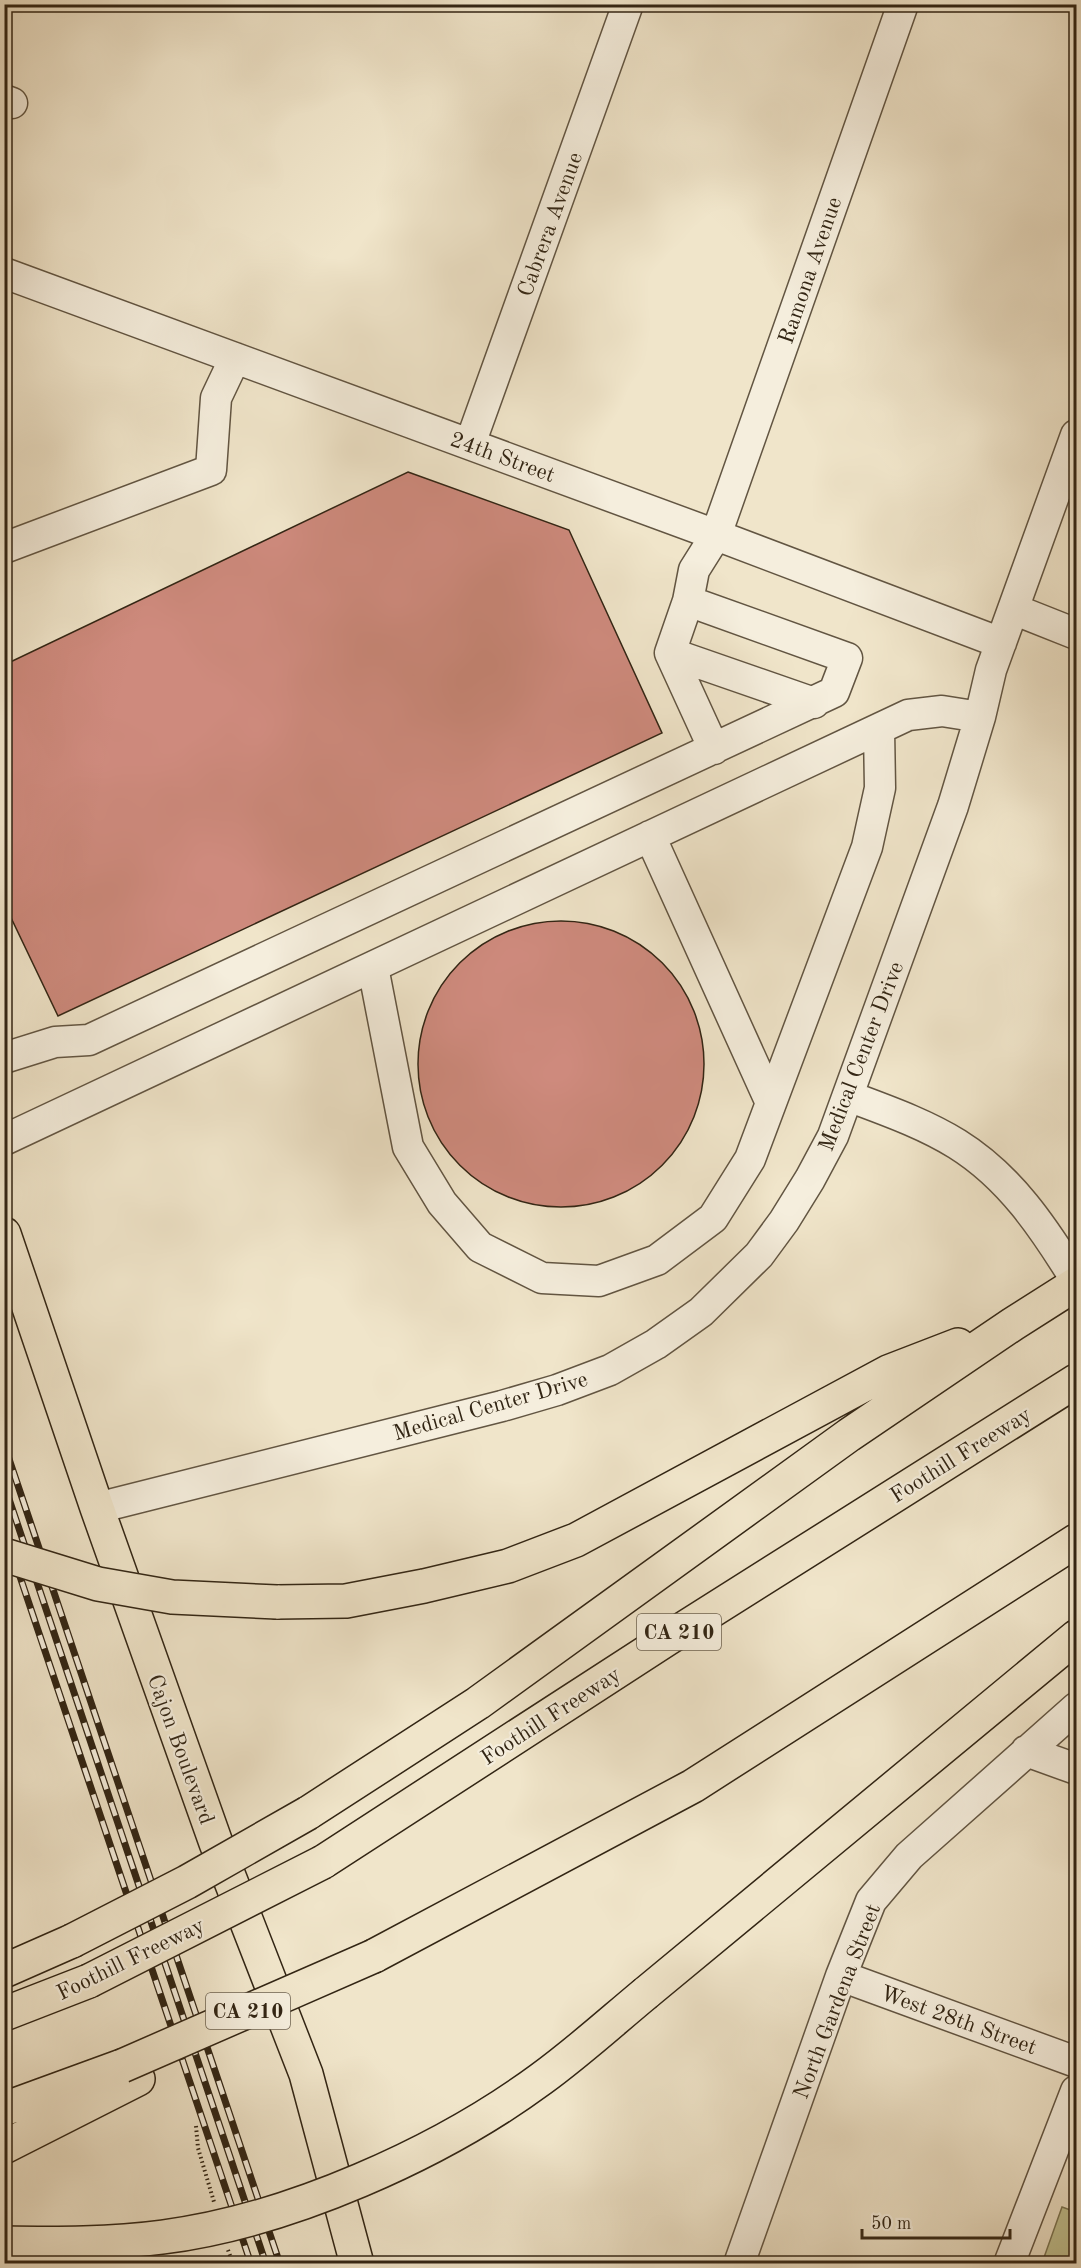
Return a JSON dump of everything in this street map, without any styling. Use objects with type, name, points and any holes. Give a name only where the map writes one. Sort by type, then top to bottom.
[{"type":"main road","name":"Cajon Boulevard","points":[[4,1234],[97,1508],[216,1843],[306,2074],[357,2264]]},
{"type":"main road","points":[[4,1971],[72,1941],[187,1882],[308,1813],[478,1703],[840,1442],[1077,1282]]},
{"type":"main road","points":[[4,1555],[98,1584],[172,1597],[277,1602],[346,1602],[424,1586],[508,1566],[576,1540],[888,1372],[1013,1324]]},
{"type":"main road","name":"Foothill Freeway","points":[[4,2014],[89,1981],[323,1862],[667,1639],[1063,1389]]},
{"type":"main road","name":"CA 210","points":[[4,2109],[130,2072],[374,1956],[693,1786],[1077,1541]]},
{"type":"main road","points":[[4,2243],[77,2244],[164,2237],[238,2222],[314,2199],[375,2174],[485,2117],[541,2079],[1077,1637]]},
{"type":"main road","points":[[4,2147],[130,2072]]},
{"type":"street","name":"Cabrera Avenue","points":[[470,444],[628,4]]},
{"type":"street","name":"Ramona Avenue","points":[[670,653],[688,601],[694,570],[716,535],[903,4]]},
{"type":"street","name":"24th Street","points":[[4,273],[716,535],[1001,643]]},
{"type":"street","points":[[4,548],[211,470],[216,398],[235,358]]},
{"type":"street","name":"Medical Center Drive","points":[[97,1508],[502,1406],[557,1390],[609,1370],[656,1344],[701,1312],[759,1255],[784,1221],[833,1136],[954,806],[991,670],[1077,435]]},
{"type":"street","points":[[4,1058],[55,1042],[89,1040],[834,692],[847,658],[688,601]]},
{"type":"street","points":[[1013,609],[1077,634]]},
{"type":"street","points":[[670,653],[814,703]]},
{"type":"street","points":[[670,653],[714,749]]},
{"type":"street","points":[[4,1140],[908,715],[942,711],[980,717]]},
{"type":"street","points":[[373,967],[408,1147],[442,1203],[480,1247],[542,1278],[599,1281],[657,1260],[713,1218],[750,1159],[867,847],[880,788],[879,729]]},
{"type":"street","points":[[650,836],[771,1103]]},
{"type":"street","points":[[848,1096],[917,1123],[957,1144],[990,1168],[1020,1198],[1046,1232],[1077,1282]]},
{"type":"street","name":"North Gardena Street","points":[[739,2264],[841,1976],[872,1901],[909,1856],[1077,1708]]},
{"type":"street","points":[[1026,1751],[1077,1769]]},
{"type":"street","name":"West 28th Street","points":[[841,1976],[1077,2062]]},
{"type":"street","points":[[1009,2264],[1077,2091]]},
{"type":"path","points":[[196,2126],[198,2148],[215,2206]]},
{"type":"path","points":[[226,2241],[232,2264]]},
{"type":"green space","points":[[1062,2207],[1076,2212],[1076,2263],[1042,2263]]},
{"type":"building","points":[[408,472],[569,530],[662,733],[58,1016],[4,903],[4,665]]},
{"type":"building","points":[[547,921],[575,921],[603,927],[629,938],[652,953],[672,973],[687,996],[698,1022],[704,1050],[704,1078],[698,1106],[687,1132],[672,1155],[652,1175],[629,1190],[603,1201],[575,1207],[547,1207],[519,1201],[493,1190],[470,1175],[450,1155],[435,1132],[424,1106],[418,1078],[418,1050],[424,1022],[435,996],[450,973],[470,953],[493,938],[519,927]]},
{"type":"railway","points":[[4,1444],[280,2264]]},
{"type":"railway","points":[[4,1484],[266,2264]]},
{"type":"railway","points":[[4,1529],[251,2264]]}]
